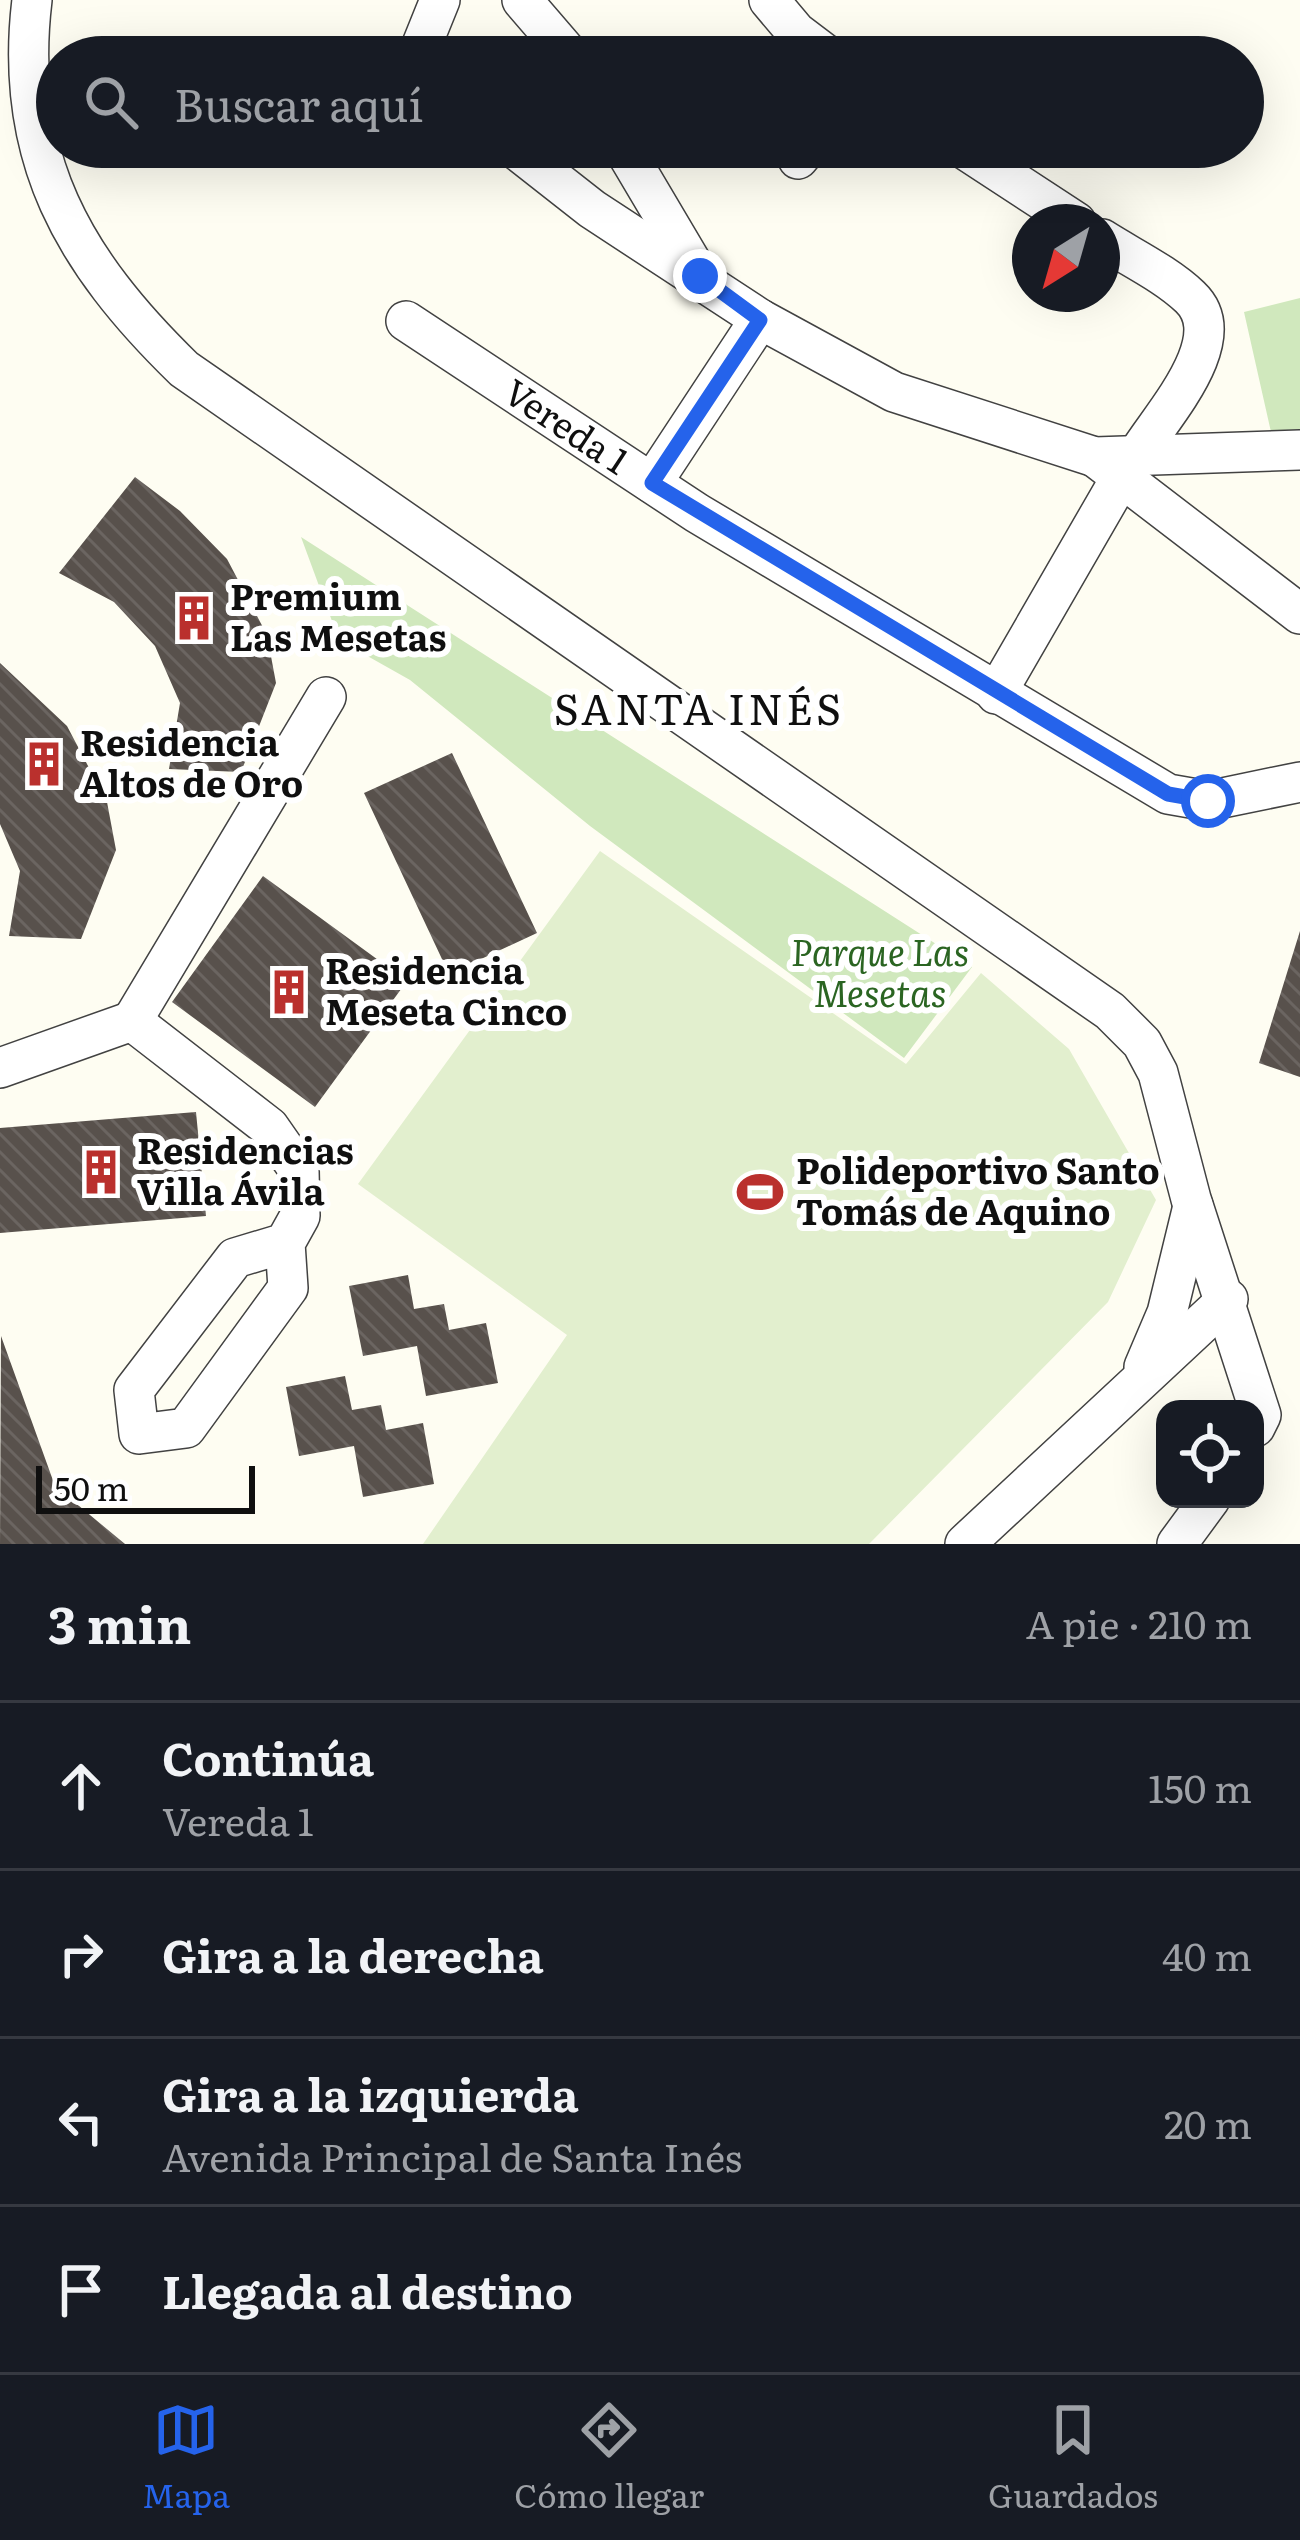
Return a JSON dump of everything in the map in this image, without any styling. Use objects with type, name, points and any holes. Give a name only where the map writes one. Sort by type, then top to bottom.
[{"type":"street","points":[[32,0],[29,115],[36,148]]},
{"type":"street","points":[[425,36],[440,0]]},
{"type":"street","points":[[522,0],[553,36]]},
{"type":"street","points":[[770,0],[801,36]]},
{"type":"street","points":[[44,168],[98,268],[153,339],[184,369],[1110,1011],[1142,1043],[1158,1073],[1193,1206],[1228,1299],[1257,1400]]},
{"type":"street","points":[[540,168],[592,209],[700,276],[760,320],[894,392],[1119,462],[1300,450]]},
{"type":"street","points":[[636,168],[700,276]]},
{"type":"street","points":[[993,168],[1048,204]]},
{"type":"street","points":[[996,694],[1119,462],[1204,347],[1207,323],[1191,298],[1120,251]]},
{"type":"street","points":[[652,483],[760,320]]},
{"type":"street","name":"Vereda 1","points":[[406,321],[652,483],[1168,794],[1208,801],[1300,782]]},
{"type":"street","points":[[1119,462],[1300,614]]},
{"type":"street","points":[[0,1068],[132,1021],[326,697]]},
{"type":"street","points":[[132,1021],[268,1127],[298,1170],[300,1216],[285,1243],[288,1288],[211,1399],[186,1428],[140,1434],[134,1390],[236,1258],[285,1243]]},
{"type":"street","points":[[1138,1383],[1167,1313],[1193,1206]]},
{"type":"street","points":[[965,1544],[1228,1299]]},
{"type":"street","points":[[1177,1544],[1203,1508]]},
{"type":"green space","points":[[1300,298],[1300,436],[1273,441],[1244,312]]},
{"type":"green space","name":"Parque Las Mesetas","points":[[301,537],[972,967],[904,1058],[590,826],[410,680],[339,640]]},
{"type":"green space","name":"Polideportivo Santo Tomás de Aquino","points":[[600,851],[906,1064],[981,973],[1069,1049],[1156,1200],[1108,1302],[869,1544],[423,1544],[567,1335],[358,1184]]},
{"type":"building","name":"Premium Las Mesetas","points":[[135,477],[180,511],[227,559],[267,635],[276,683],[241,772],[169,769],[180,703],[155,646],[114,602],[59,573]]},
{"type":"building","name":"Residencia Altos de Oro","points":[[0,663],[67,726],[107,802],[116,850],[81,939],[9,936],[20,871],[0,824]]},
{"type":"building","points":[[452,753],[537,933],[449,974],[364,793]]},
{"type":"building","name":"Residencia Meseta Cinco","points":[[263,876],[407,981],[315,1107],[172,1002]]},
{"type":"building","points":[[1300,931],[1300,1077],[1259,1063]]},
{"type":"building","name":"Residencias Villa Ávila","points":[[196,1112],[206,1216],[0,1233],[0,1128]]},
{"type":"building","points":[[408,1275],[414,1309],[444,1304],[449,1330],[486,1323],[498,1383],[426,1396],[417,1346],[363,1356],[349,1286]]},
{"type":"building","points":[[1,1336],[55,1486],[125,1544],[0,1544]]},
{"type":"building","points":[[345,1376],[352,1410],[381,1405],[386,1430],[423,1423],[434,1484],[363,1497],[354,1446],[299,1456],[286,1387]]},
{"type":"place","name":"Premium Las Mesetas","points":[[194,618]]},
{"type":"place","name":"Residencia Altos de Oro","points":[[44,764]]},
{"type":"place","name":"Residencia Meseta Cinco","points":[[289,992]]},
{"type":"place","name":"Residencias Villa Ávila","points":[[101,1172]]},
{"type":"place","name":"Polideportivo Santo Tomás de Aquino","points":[[760,1192]]},
{"type":"district","name":"SANTA INÉS","points":[[699,710]]},
{"type":"route","points":[[700,276],[760,320],[652,483],[1168,794],[1208,801]]}]
